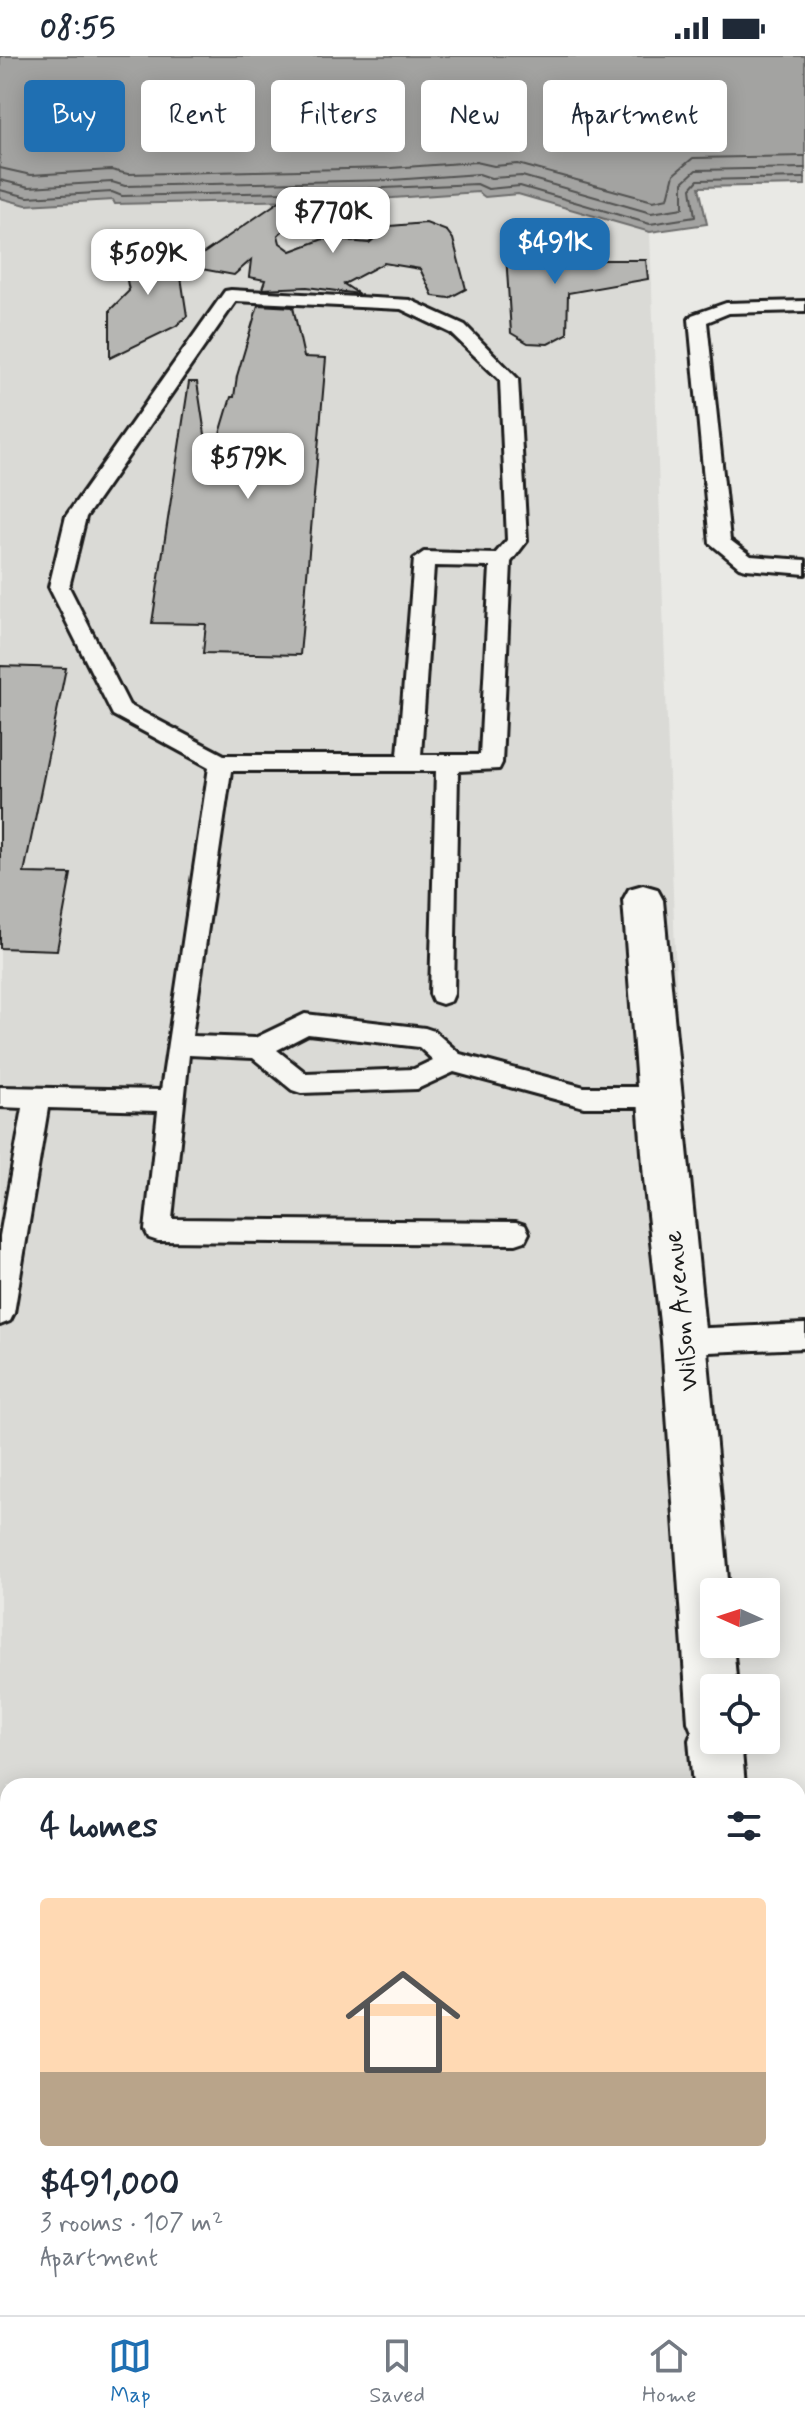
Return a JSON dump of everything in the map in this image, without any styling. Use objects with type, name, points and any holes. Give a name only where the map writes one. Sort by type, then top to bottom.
[{"type":"street","name":"Wilson Avenue","points":[[643,900],[659,1097],[685,1341],[710,1674]]},
{"type":"street","points":[[716,1754],[718,1778]]},
{"type":"lane","points":[[231,295],[404,304],[458,329],[509,379],[517,541],[501,561],[491,763],[447,762],[221,763],[121,710],[59,587],[76,516],[231,295]]},
{"type":"lane","points":[[805,306],[726,308],[698,319],[720,543],[746,562],[805,567]]},
{"type":"lane","points":[[409,762],[424,559],[501,561]]},
{"type":"lane","points":[[442,994],[447,762]]},
{"type":"lane","points":[[221,763],[178,1045],[158,1230],[516,1233]]},
{"type":"lane","points":[[178,1045],[258,1048],[305,1024],[425,1038],[452,1062],[584,1097],[659,1097]]},
{"type":"lane","points":[[258,1048],[301,1083],[417,1079],[452,1062]]},
{"type":"lane","points":[[0,1097],[172,1101]]},
{"type":"lane","points":[[0,1313],[37,1098]]},
{"type":"lane","points":[[685,1341],[805,1336]]},
{"type":"shaded area","points":[[478,192],[486,197],[518,194],[650,232],[700,1674],[700,1754],[703,1754],[704,1778],[0,1778],[0,198],[26,205],[114,200],[115,204],[393,198]]},
{"type":"water","points":[[0,56],[805,56],[805,185],[699,187],[707,224],[650,232],[518,194],[485,197],[478,192],[393,198],[115,204],[113,200],[26,205],[0,198]]},
{"type":"pier","points":[[363,191],[363,203],[308,204],[309,192]]},
{"type":"building","points":[[290,194],[304,212],[278,235],[280,243],[291,251],[323,239],[369,243],[390,226],[426,223],[447,231],[453,239],[466,289],[449,298],[433,296],[420,269],[384,263],[344,284],[359,294],[307,287],[262,289],[265,280],[249,277],[251,260],[234,275],[185,266]]},
{"type":"building","points":[[175,238],[187,316],[176,326],[110,358],[110,310],[129,291],[123,259],[142,244]]},
{"type":"building","points":[[531,238],[556,242],[568,260],[646,260],[648,279],[568,293],[567,334],[548,344],[528,343],[511,333],[506,254],[516,242]]},
{"type":"building","points":[[258,305],[293,307],[304,357],[326,358],[300,655],[203,653],[206,624],[152,623],[189,382],[197,382],[210,467],[231,397],[234,397]]},
{"type":"building","points":[[0,666],[66,668],[24,873],[71,874],[57,950],[0,948]]}]
